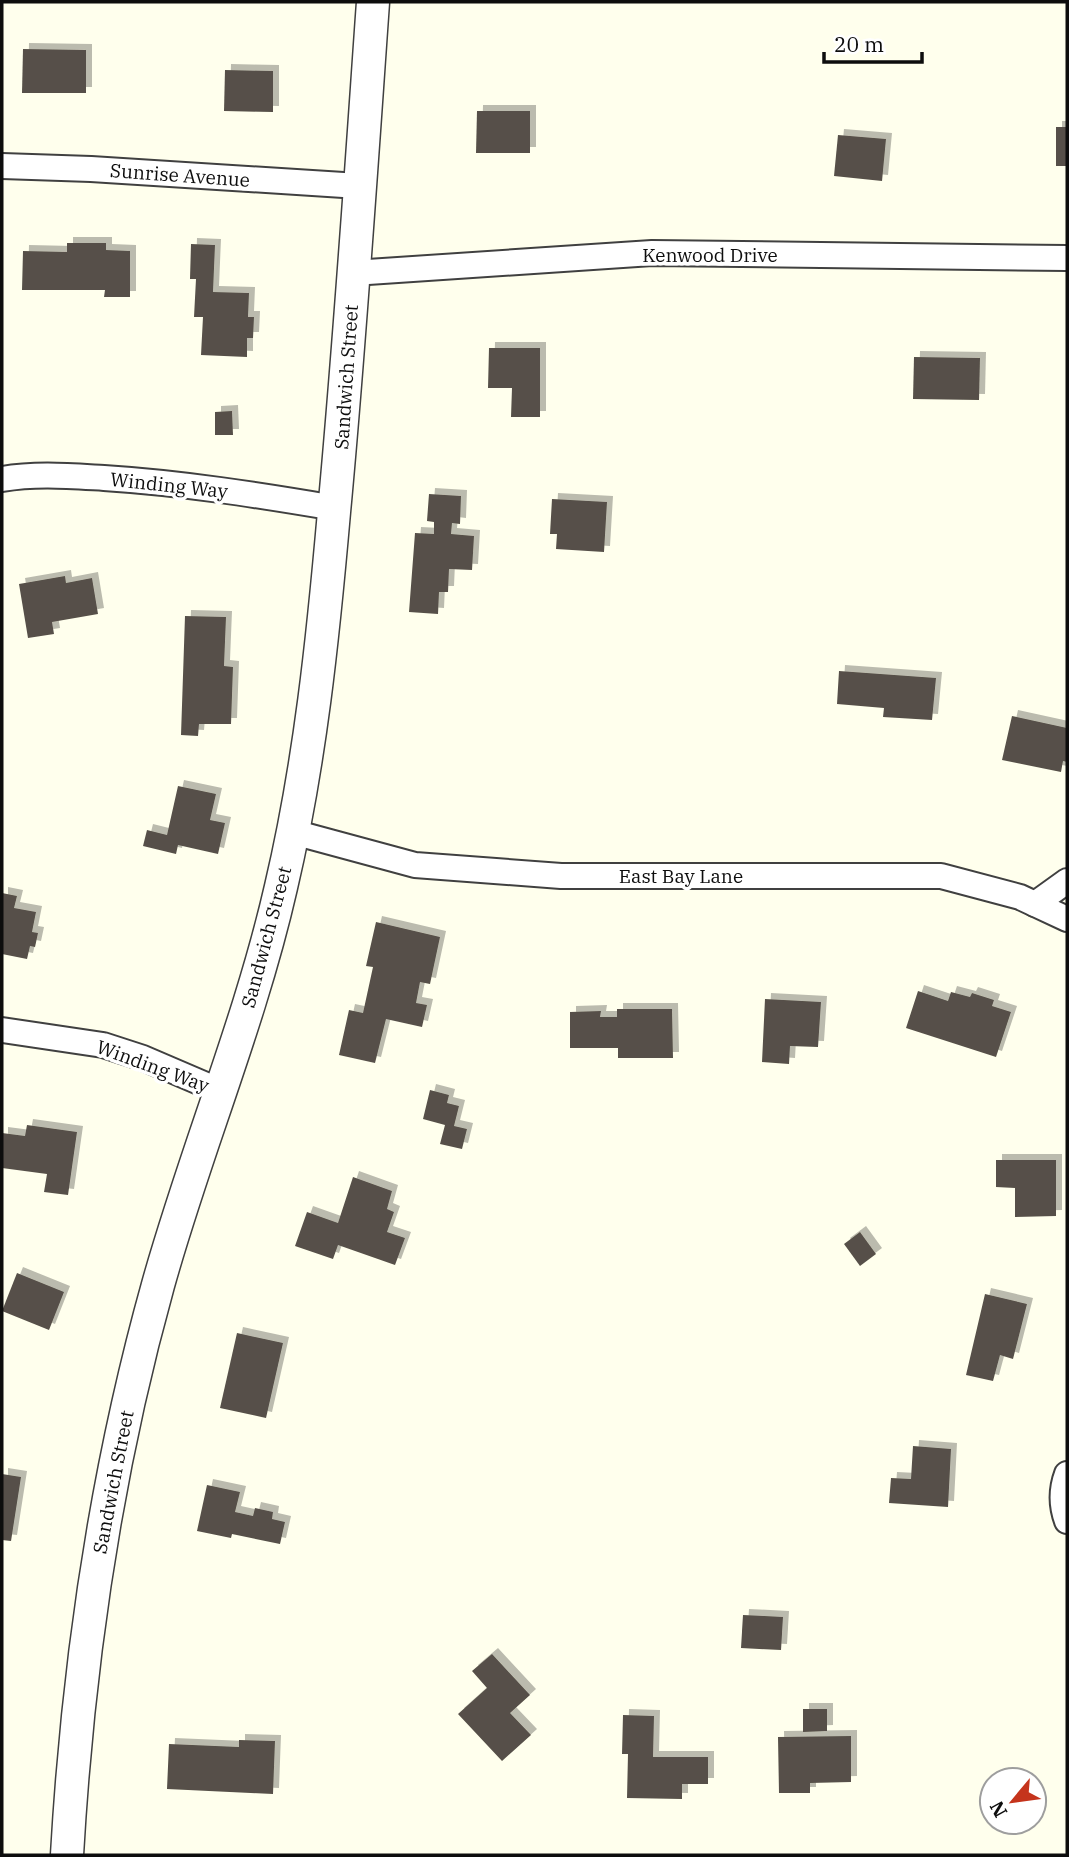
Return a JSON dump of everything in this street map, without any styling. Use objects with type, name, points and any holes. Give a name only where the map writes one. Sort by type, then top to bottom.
[{"type":"street","name":"Sandwich Street","points":[[67,1855],[80,1697],[115,1465],[158,1286],[260,969],[293,832],[319,662],[335,508],[373,2]]},
{"type":"street","name":"Sunrise Avenue","points":[[2,166],[359,186]]},
{"type":"street","name":"Kenwood Drive","points":[[353,273],[653,253],[1067,258]]},
{"type":"street","name":"Winding Way","points":[[2,479],[54,475],[124,479],[243,493],[335,508]]},
{"type":"street","name":"East Bay Lane","points":[[293,832],[415,865],[562,876],[940,876],[994,889],[1067,919]]},
{"type":"street","points":[[1035,904],[1067,881]]},
{"type":"street","name":"Winding Way","points":[[2,1030],[103,1045],[143,1058],[220,1091]]},
{"type":"street","points":[[1067,1474],[1063,1484],[1062,1501],[1067,1521]]},
{"type":"building","points":[[23,49],[86,50],[86,93],[22,93]]},
{"type":"building","points":[[225,70],[273,71],[273,112],[224,111]]},
{"type":"building","points":[[477,111],[530,111],[530,153],[476,153]]},
{"type":"building","points":[[1056,127],[1067,127],[1067,166],[1056,166]]},
{"type":"building","points":[[838,135],[886,139],[882,181],[834,176]]},
{"type":"building","points":[[67,243],[106,243],[106,250],[130,251],[130,297],[104,297],[105,290],[22,290],[23,251],[67,252]]},
{"type":"building","points":[[191,244],[215,245],[213,292],[249,293],[248,317],[254,317],[253,338],[247,338],[247,357],[201,355],[203,317],[194,317],[196,279],[190,279]]},
{"type":"building","points":[[489,348],[540,348],[540,417],[511,417],[512,388],[488,388]]},
{"type":"building","points":[[914,357],[980,358],[979,400],[913,399]]},
{"type":"building","points":[[232,411],[233,435],[215,435],[215,412]]},
{"type":"building","points":[[429,494],[461,496],[460,524],[452,523],[451,534],[474,536],[472,570],[449,569],[448,592],[439,592],[438,614],[409,612],[415,533],[434,534],[434,522],[427,521]]},
{"type":"building","points":[[552,499],[607,502],[604,552],[556,549],[557,534],[550,534]]},
{"type":"building","points":[[65,576],[66,583],[92,578],[98,614],[52,622],[54,634],[28,638],[19,584]]},
{"type":"building","points":[[185,616],[226,617],[224,666],[233,667],[231,724],[199,724],[198,736],[181,735]]},
{"type":"building","points":[[839,671],[936,678],[932,720],[883,717],[884,708],[837,704]]},
{"type":"building","points":[[1012,716],[1067,728],[1067,762],[1063,761],[1061,772],[1002,760]]},
{"type":"building","points":[[178,786],[216,794],[210,820],[225,823],[218,854],[178,845],[176,854],[143,846],[147,830],[167,835]]},
{"type":"building","points":[[2,893],[17,896],[14,908],[36,912],[32,932],[38,933],[35,947],[30,946],[27,959],[2,954]]},
{"type":"building","points":[[376,922],[440,937],[430,984],[420,982],[416,1003],[427,1005],[422,1027],[386,1019],[375,1063],[339,1055],[349,1010],[363,1013],[373,967],[366,966]]},
{"type":"building","points":[[918,991],[948,1001],[951,992],[970,997],[972,993],[994,1000],[992,1006],[1011,1012],[996,1057],[906,1028]]},
{"type":"building","points":[[765,999],[821,1002],[818,1047],[790,1046],[789,1064],[762,1062]]},
{"type":"building","points":[[617,1009],[672,1009],[673,1058],[618,1058],[618,1048],[570,1048],[570,1012],[601,1011],[600,1017],[617,1017]]},
{"type":"building","points":[[430,1090],[449,1095],[447,1103],[459,1106],[454,1126],[467,1129],[462,1149],[440,1144],[445,1125],[423,1119]]},
{"type":"building","points":[[27,1125],[77,1132],[68,1195],[44,1192],[47,1174],[2,1168],[2,1133],[25,1136]]},
{"type":"building","points":[[996,1160],[1056,1160],[1056,1216],[1015,1217],[1015,1188],[996,1187]]},
{"type":"building","points":[[353,1177],[392,1191],[387,1209],[394,1212],[387,1232],[405,1238],[395,1265],[338,1245],[333,1259],[295,1246],[307,1212],[338,1223]]},
{"type":"building","points":[[860,1232],[876,1254],[860,1266],[844,1244]]},
{"type":"building","points":[[17,1273],[64,1292],[49,1330],[2,1311]]},
{"type":"building","points":[[985,1294],[1027,1304],[1013,1359],[1000,1355],[993,1381],[966,1375]]},
{"type":"building","points":[[237,1333],[283,1343],[266,1418],[220,1408]]},
{"type":"building","points":[[913,1446],[951,1449],[948,1507],[889,1503],[891,1478],[911,1479]]},
{"type":"building","points":[[2,1474],[21,1477],[11,1541],[2,1540]]},
{"type":"building","points":[[207,1485],[240,1492],[235,1512],[253,1516],[255,1508],[273,1512],[272,1519],[285,1522],[280,1544],[232,1534],[231,1538],[197,1531]]},
{"type":"building","points":[[743,1615],[783,1617],[781,1650],[741,1648]]},
{"type":"building","points":[[492,1654],[530,1695],[510,1713],[531,1735],[502,1761],[458,1714],[487,1688],[472,1671]]},
{"type":"building","points":[[803,1709],[827,1709],[827,1731],[803,1732]]},
{"type":"building","points":[[623,1715],[654,1716],[653,1757],[708,1757],[708,1784],[682,1784],[682,1799],[627,1798],[628,1754],[622,1754]]},
{"type":"building","points":[[851,1736],[851,1782],[810,1783],[810,1793],[779,1793],[778,1737]]},
{"type":"building","points":[[239,1740],[275,1741],[273,1794],[167,1789],[169,1744],[239,1747]]}]
